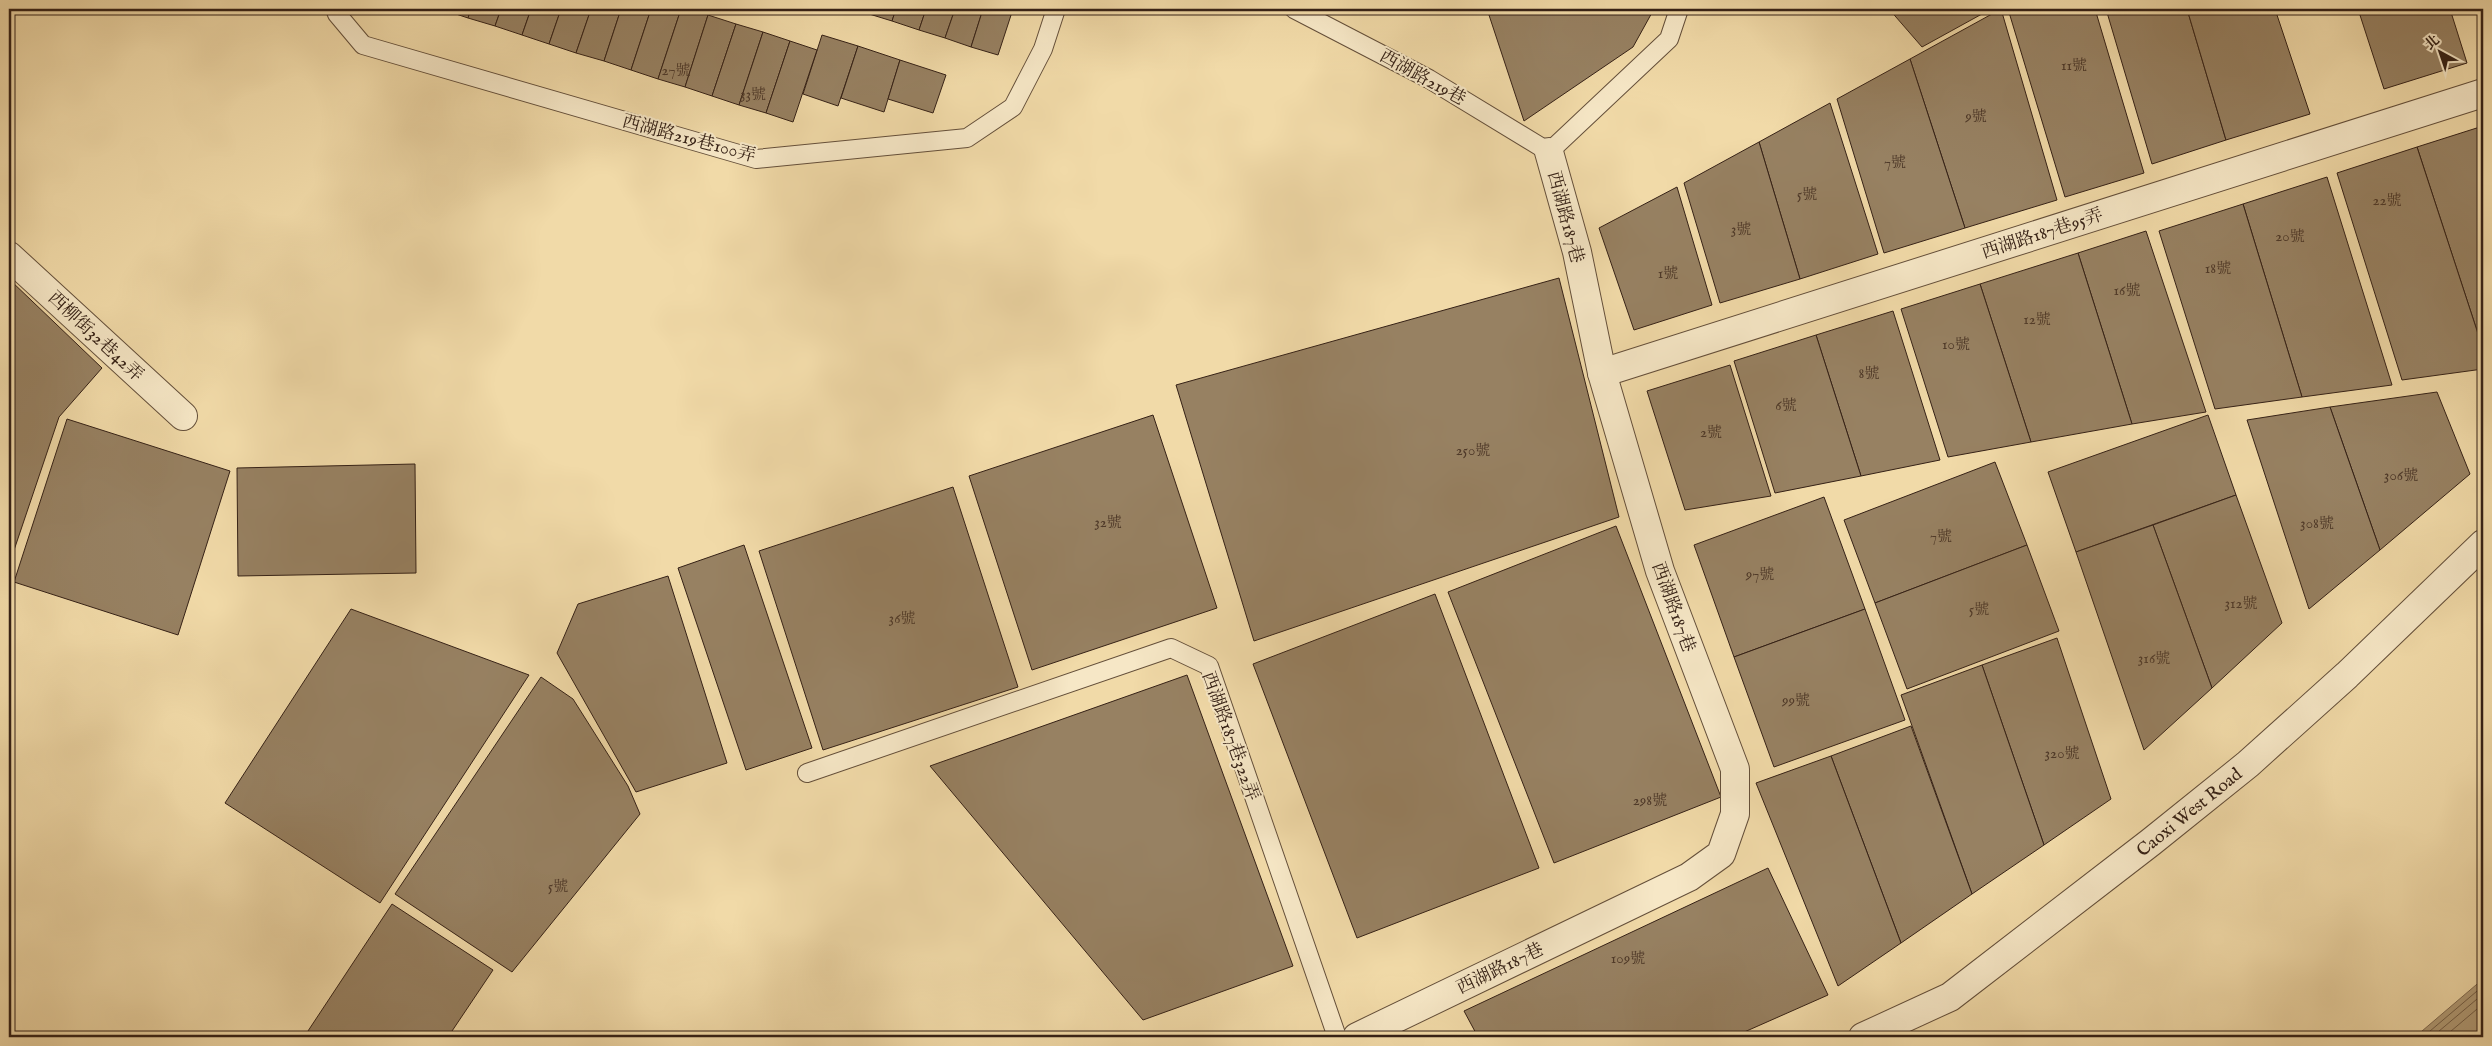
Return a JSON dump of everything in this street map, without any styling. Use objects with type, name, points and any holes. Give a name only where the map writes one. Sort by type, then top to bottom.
[{"type":"street","name":"西湖路187巷95弄","points":[[1602,373],[2483,93]]},
{"type":"street","name":"西湖路187巷","points":[[1357,1037],[1689,877],[1721,854],[1734,814],[1735,770],[1660,571],[1602,373],[1577,252],[1549,152]]},
{"type":"street","name":"西柳街32巷42弄","points":[[9,256],[183,416]]},
{"type":"street","name":"Caoxi West Road","points":[[1863,1037],[1950,997],[2151,842],[2255,758],[2347,675],[2483,544]]},
{"type":"lane","name":"西湖路219巷100弄","points":[[336,9],[337,14],[363,45],[756,159],[966,138],[1013,107],[1043,50],[1056,9]]},
{"type":"lane","name":"西湖路219巷","points":[[1294,9],[1429,79],[1549,152]]},
{"type":"lane","name":"西湖路187巷","points":[[1549,152],[1669,39],[1679,9]]},
{"type":"lane","name":"西湖路187巷322弄","points":[[806,773],[1171,648],[1192,657],[1208,666],[1337,1037]]},
{"type":"water","points":[[2483,979],[2483,1037],[2415,1037]]},
{"type":"building","points":[[441,9],[471,9],[468,18]]},
{"type":"building","points":[[471,9],[501,9],[495,26],[468,18]]},
{"type":"building","points":[[501,9],[531,9],[522,35],[495,26]]},
{"type":"building","points":[[531,9],[561,9],[549,44],[522,35]]},
{"type":"building","points":[[561,9],[591,9],[576,53],[549,44]]},
{"type":"building","points":[[591,9],[621,9],[604,61],[576,53]]},
{"type":"building","points":[[621,9],[651,9],[631,70],[604,61]]},
{"type":"building","points":[[651,9],[681,9],[658,79],[631,70]]},
{"type":"building","points":[[681,9],[689,9],[708,15],[685,87],[658,79]]},
{"type":"building","points":[[867,9],[896,9],[892,21],[866,13]]},
{"type":"building","points":[[896,9],[926,9],[919,30],[892,21]]},
{"type":"building","points":[[926,9],[955,9],[945,38],[919,30]]},
{"type":"building","points":[[955,9],[983,9],[971,47],[945,38]]},
{"type":"building","points":[[983,9],[1013,9],[998,55],[971,47]]},
{"type":"building","points":[[1487,9],[1654,9],[1633,47],[1524,121]]},
{"type":"building","points":[[1889,9],[1991,9],[1922,47]]},
{"type":"building","points":[[2001,9],[2057,200],[1965,228],[1910,59]]},
{"type":"building","points":[[2008,9],[2095,9],[2144,173],[2065,197]]},
{"type":"building","points":[[2106,9],[2187,9],[2226,140],[2152,164]]},
{"type":"building","points":[[2187,9],[2275,9],[2310,114],[2226,140]]},
{"type":"building","points":[[2358,9],[2450,9],[2467,63],[2384,89]]},
{"type":"building","points":[[708,15],[736,24],[712,96],[685,87]]},
{"type":"building","points":[[736,24],[763,32],[739,105],[712,96]]},
{"type":"building","points":[[763,32],[790,41],[766,113],[739,105]]},
{"type":"building","points":[[822,35],[858,46],[838,106],[803,94]]},
{"type":"building","points":[[790,41],[817,50],[793,122],[766,113]]},
{"type":"building","points":[[858,46],[900,60],[884,112],[841,98]]},
{"type":"building","points":[[1910,59],[1965,228],[1884,253],[1837,99]]},
{"type":"building","points":[[900,60],[946,75],[933,113],[888,99]]},
{"type":"building","points":[[1830,103],[1878,254],[1800,279],[1759,142]]},
{"type":"building","points":[[2483,126],[2483,349],[2417,147]]},
{"type":"building","points":[[1759,142],[1800,279],[1720,303],[1684,183]]},
{"type":"building","points":[[2417,147],[2483,349],[2483,369],[2402,380],[2337,173]]},
{"type":"building","points":[[2327,177],[2392,385],[2302,397],[2243,204]]},
{"type":"building","points":[[1677,187],[1712,305],[1634,330],[1599,228]]},
{"type":"building","points":[[2243,204],[2302,397],[2215,409],[2159,231]]},
{"type":"building","points":[[2146,231],[2206,412],[2132,424],[2078,253]]},
{"type":"building","points":[[2078,253],[2132,424],[2031,442],[1980,284]]},
{"type":"building","points":[[1559,278],[1619,517],[1254,641],[1176,385]]},
{"type":"building","points":[[9,279],[102,368],[59,417],[9,565]]},
{"type":"building","points":[[1980,284],[2031,442],[1948,457],[1901,309]]},
{"type":"building","points":[[1893,311],[1940,460],[1861,476],[1816,335]]},
{"type":"building","points":[[1816,335],[1861,476],[1775,493],[1734,361]]},
{"type":"building","points":[[1730,365],[1771,496],[1685,510],[1647,391]]},
{"type":"building","points":[[2437,392],[2470,474],[2380,550],[2330,407]]},
{"type":"building","points":[[2330,407],[2380,550],[2309,609],[2247,420]]},
{"type":"building","points":[[1153,415],[1217,608],[1032,670],[969,476]]},
{"type":"building","points":[[2208,415],[2236,495],[2076,552],[2048,472]]},
{"type":"building","points":[[67,419],[230,471],[178,635],[14,582]]},
{"type":"building","points":[[1995,462],[2027,545],[1875,603],[1844,520]]},
{"type":"building","points":[[415,464],[416,573],[238,576],[237,468]]},
{"type":"building","points":[[953,487],[1018,687],[823,750],[759,551]]},
{"type":"building","points":[[2236,495],[2282,623],[2212,688],[2153,525]]},
{"type":"building","points":[[1824,497],[1865,609],[1734,657],[1694,545]]},
{"type":"building","points":[[2153,525],[2212,688],[2144,750],[2076,552]]},
{"type":"building","points":[[1616,526],[1721,797],[1554,863],[1448,592]]},
{"type":"building","points":[[744,545],[812,748],[746,770],[678,568]]},
{"type":"building","points":[[2027,545],[2059,631],[1907,689],[1875,603]]},
{"type":"building","points":[[668,576],[727,763],[636,792],[557,653],[578,604]]},
{"type":"building","points":[[1435,594],[1539,868],[1357,938],[1253,664]]},
{"type":"building","points":[[351,609],[529,675],[380,903],[225,803]]},
{"type":"building","points":[[1865,609],[1905,720],[1774,767],[1734,657]]},
{"type":"building","points":[[2057,638],[2111,799],[2044,845],[1982,665]]},
{"type":"building","points":[[1982,665],[2044,845],[1972,894],[1901,695]]},
{"type":"building","points":[[1187,675],[1293,966],[1143,1020],[930,766]]},
{"type":"building","points":[[541,677],[573,699],[628,786],[640,814],[512,972],[395,894]]},
{"type":"building","points":[[1911,726],[1972,894],[1901,943],[1831,756]]},
{"type":"building","points":[[1831,756],[1901,943],[1838,986],[1756,783]]},
{"type":"building","points":[[1768,868],[1828,995],[1733,1037],[1478,1037],[1464,1011]]},
{"type":"building","points":[[392,904],[493,970],[448,1037],[304,1037]]}]
